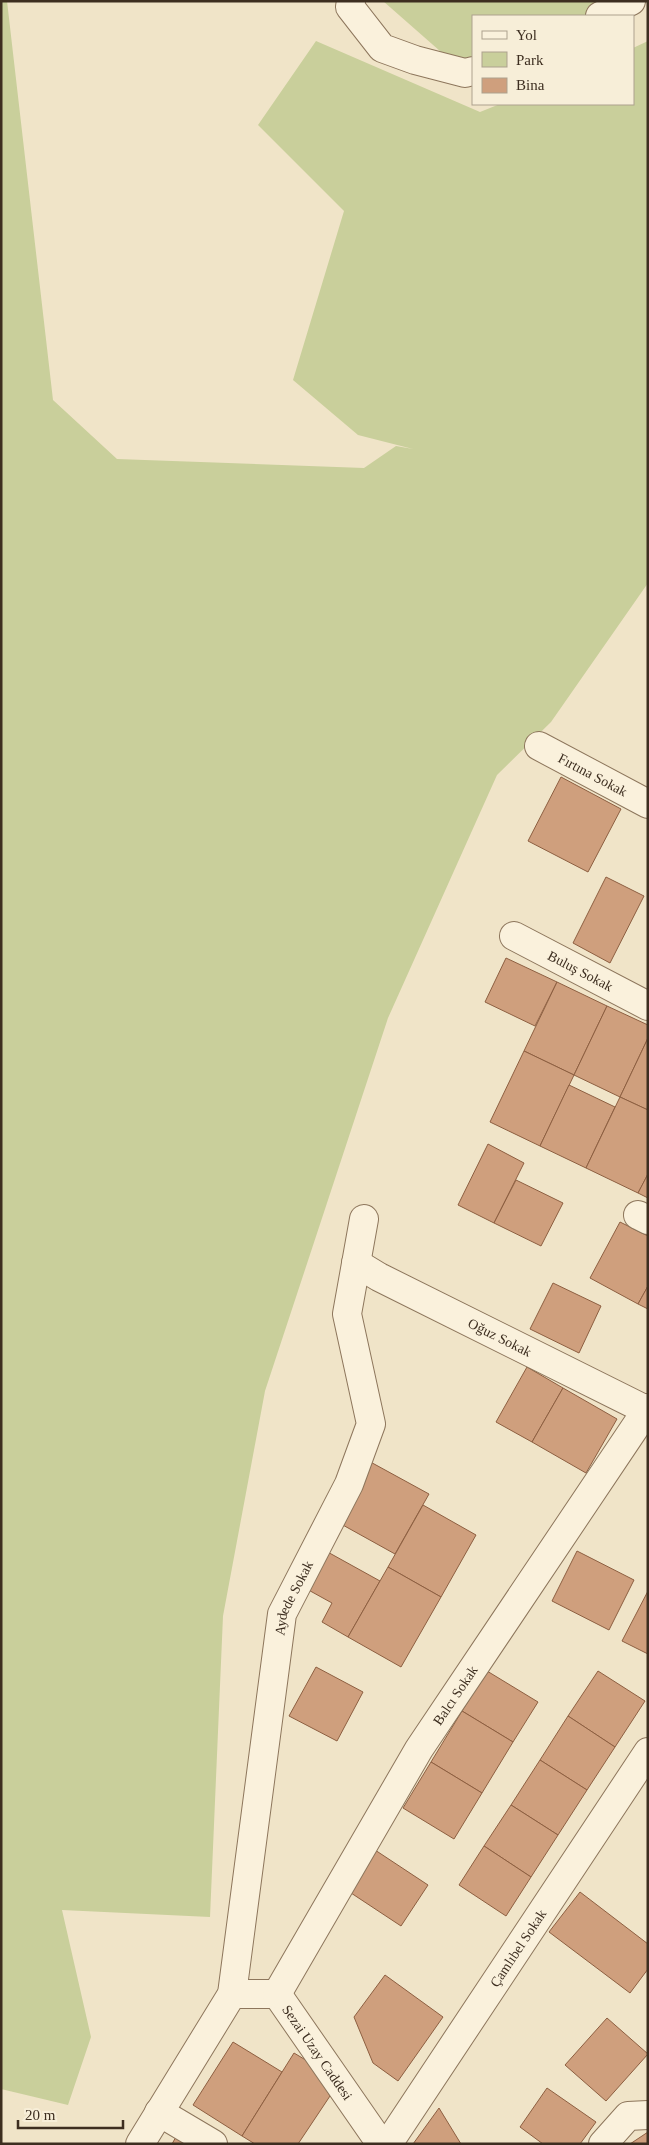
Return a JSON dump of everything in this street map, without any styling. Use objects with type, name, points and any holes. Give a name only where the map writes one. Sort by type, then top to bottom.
[{"type":"street","points":[[351,1],[350,7],[382,48],[423,62],[465,73],[472,71]]},
{"type":"street","points":[[602,15],[631,1]]},
{"type":"street","name":"Fırtına Sokak","points":[[539,746],[648,804]]},
{"type":"street","name":"Buluş Sokak","points":[[514,936],[648,1006]]},
{"type":"street","name":"Aydede Sokak","points":[[232,1994],[282,1614],[350,1484],[371,1424],[347,1314],[364,1219]]},
{"type":"street","name":"Oğuz Sokak","points":[[356,1263],[379,1277],[647,1409]]},
{"type":"street","name":"Balcı Sokak","points":[[277,1994],[418,1749],[647,1409]]},
{"type":"street","name":"Çamlıbel Sokak","points":[[388,2144],[648,1752]]},
{"type":"street","points":[[140,2144],[232,1994]]},
{"type":"street","name":"Sezai Uzay Caddesi","points":[[232,1994],[277,1994],[381,2144]]},
{"type":"street","points":[[159,2112],[213,2144]]},
{"type":"street","points":[[603,2144],[628,2116],[648,2115]]},
{"type":"green space","points":[[1,1],[7,1],[53,400],[117,459],[364,468],[396,446],[413,449],[358,435],[293,380],[344,211],[258,125],[316,41],[480,112],[498,105],[634,105],[634,48],[648,41],[648,583],[551,722],[497,775],[388,1018],[265,1391],[223,1616],[210,1917],[62,1910],[91,2037],[68,2105],[1,2089]]},
{"type":"green space","points":[[383,1],[630,1],[597,15],[472,15],[472,70],[465,73]]},
{"type":"building","points":[[561,777],[621,809],[588,872],[528,841]]},
{"type":"building","points":[[606,877],[644,896],[610,963],[573,943]]},
{"type":"building","points":[[506,958],[557,982],[535,1026],[485,1002]]},
{"type":"building","points":[[557,982],[607,1006],[574,1075],[524,1051]]},
{"type":"building","points":[[607,1006],[648,1025],[648,1038],[620,1097],[574,1075]]},
{"type":"building","points":[[648,1038],[648,1110],[620,1097]]},
{"type":"building","points":[[524,1051],[574,1075],[540,1146],[490,1122]]},
{"type":"building","points":[[569,1085],[615,1107],[586,1168],[540,1146]]},
{"type":"building","points":[[620,1097],[648,1110],[648,1174],[638,1193],[586,1168]]},
{"type":"building","points":[[488,1144],[524,1163],[494,1223],[458,1205]]},
{"type":"building","points":[[648,1174],[648,1198],[638,1193]]},
{"type":"building","points":[[516,1180],[563,1203],[541,1246],[494,1223]]},
{"type":"building","points":[[620,1222],[648,1236],[648,1286],[638,1304],[590,1278]]},
{"type":"building","points":[[553,1283],[601,1306],[579,1353],[530,1329]]},
{"type":"building","points":[[648,1286],[648,1309],[638,1304]]},
{"type":"building","points":[[527,1367],[563,1388],[532,1442],[496,1422]]},
{"type":"building","points":[[563,1388],[617,1419],[586,1473],[532,1442]]},
{"type":"building","points":[[365,1459],[429,1494],[395,1554],[332,1519]]},
{"type":"building","points":[[423,1505],[476,1535],[441,1597],[388,1567]]},
{"type":"building","points":[[324,1550],[380,1581],[348,1637],[322,1622],[332,1603],[303,1587]]},
{"type":"building","points":[[577,1551],[634,1580],[609,1630],[552,1601]]},
{"type":"building","points":[[388,1567],[441,1597],[401,1667],[348,1637]]},
{"type":"building","points":[[648,1591],[648,1654],[622,1641]]},
{"type":"building","points":[[316,1667],[363,1692],[337,1741],[289,1716]]},
{"type":"building","points":[[487,1671],[538,1702],[513,1742],[462,1711]]},
{"type":"building","points":[[598,1671],[645,1701],[615,1747],[568,1716]]},
{"type":"building","points":[[462,1711],[513,1742],[482,1793],[431,1762]]},
{"type":"building","points":[[568,1716],[615,1747],[587,1790],[540,1760]]},
{"type":"building","points":[[540,1760],[587,1790],[558,1835],[511,1805]]},
{"type":"building","points":[[431,1762],[482,1793],[454,1839],[403,1808]]},
{"type":"building","points":[[511,1805],[558,1835],[531,1877],[484,1846]]},
{"type":"building","points":[[484,1846],[531,1877],[506,1916],[459,1885]]},
{"type":"building","points":[[375,1850],[428,1885],[401,1926],[348,1891]]},
{"type":"building","points":[[580,1892],[648,1944],[648,1969],[630,1993],[549,1932]]},
{"type":"building","points":[[385,1975],[443,2017],[398,2081],[373,2063],[354,2017]]},
{"type":"building","points":[[607,2018],[648,2054],[606,2101],[565,2065]]},
{"type":"building","points":[[233,2042],[282,2072],[242,2136],[193,2105]]},
{"type":"building","points":[[294,2053],[314,2065],[330,2096],[298,2144],[255,2144],[242,2136]]},
{"type":"building","points":[[547,2088],[596,2122],[580,2144],[543,2144],[520,2127]]},
{"type":"building","points":[[439,2108],[461,2144],[413,2144]]},
{"type":"building","points":[[648,2132],[648,2144],[630,2144]]},
{"type":"building","points":[[177,2135],[191,2144],[172,2144]]}]
